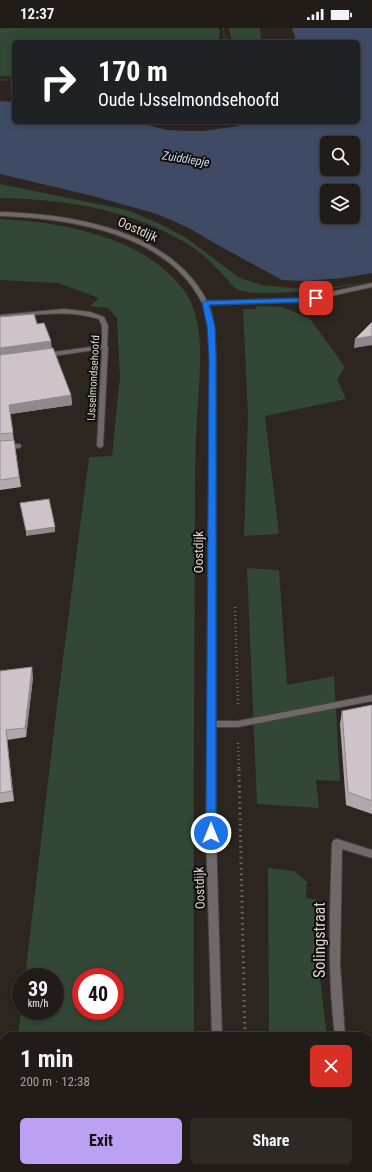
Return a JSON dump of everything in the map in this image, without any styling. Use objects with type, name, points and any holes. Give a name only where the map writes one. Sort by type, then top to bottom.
[{"type":"street","name":"Oostdijk","points":[[0,214],[56,218],[124,235],[150,248],[180,268],[193,284],[205,303],[211,326],[212,357],[211,833],[217,1032]]},
{"type":"street","points":[[205,303],[304,300],[372,285]]},
{"type":"street","name":"IJsselmondsehoofd","points":[[0,317],[72,311],[90,313],[102,318],[106,326],[100,446]]},
{"type":"street","points":[[37,356],[105,347]]},
{"type":"street","points":[[0,447],[18,446]]},
{"type":"street","points":[[211,724],[238,724],[372,698]]},
{"type":"street","name":"Solingstraat","points":[[340,1032],[333,939],[337,843],[372,854]]},
{"type":"path","points":[[0,32],[20,28]]},
{"type":"path","points":[[223,28],[225,40]]},
{"type":"path","points":[[0,80],[12,80]]},
{"type":"green space","points":[[0,28],[218,28],[220,32],[218,40],[12,40],[12,77],[0,76]]},
{"type":"green space","points":[[229,28],[259,28],[261,33],[260,40],[232,40]]},
{"type":"green space","points":[[0,184],[127,210],[158,223],[185,237],[240,278],[262,285],[302,289],[328,288],[372,281],[306,294],[304,291],[269,293],[243,291],[233,286],[205,257],[194,248],[155,227],[118,214],[79,205],[40,200],[0,198]]},
{"type":"green space","points":[[0,219],[50,224],[76,229],[102,236],[126,246],[148,258],[168,273],[189,297],[196,318],[200,341],[200,374],[195,478],[194,1032],[18,1032],[20,1020],[64,1020],[64,968],[26,968],[57,705],[89,457],[112,456],[120,377],[117,318],[108,308],[90,306],[99,298],[58,283],[0,280]]},
{"type":"green space","points":[[256,306],[283,307],[310,319],[345,367],[337,379],[346,399],[265,416],[279,534],[244,536],[248,415],[243,309],[256,309]]},
{"type":"green space","points":[[247,568],[279,570],[287,685],[334,676],[340,781],[316,780],[319,808],[257,804]]},
{"type":"green space","points":[[268,868],[294,871],[307,882],[306,898],[318,900],[317,954],[327,1032],[269,1032]]},
{"type":"water","name":"Zuiddiepje","points":[[292,28],[372,28],[372,273],[343,278],[304,281],[282,280],[189,228],[157,214],[93,196],[0,174],[0,101],[12,102],[12,124],[144,124],[168,130],[202,131],[242,124],[360,124],[360,40],[294,40]]},
{"type":"pier","points":[[144,124],[152,124],[168,128],[202,129],[242,124],[202,131],[168,130]]},
{"type":"building","points":[[34,314],[37,324],[44,323],[51,341],[0,348],[0,317]]},
{"type":"building","points":[[372,322],[372,336],[355,339]]},
{"type":"building","points":[[53,348],[71,395],[9,405],[13,433],[0,434],[0,355]]},
{"type":"building","points":[[14,440],[19,477],[0,480],[0,441]]},
{"type":"building","points":[[49,499],[55,527],[26,531],[20,503]]},
{"type":"building","points":[[32,667],[25,728],[6,730],[12,791],[0,793],[0,671]]},
{"type":"building","points":[[372,705],[372,801],[348,792],[342,711]]},
{"type":"route","points":[[211,833],[212,357],[211,326],[205,303],[304,300],[316,298]]}]
